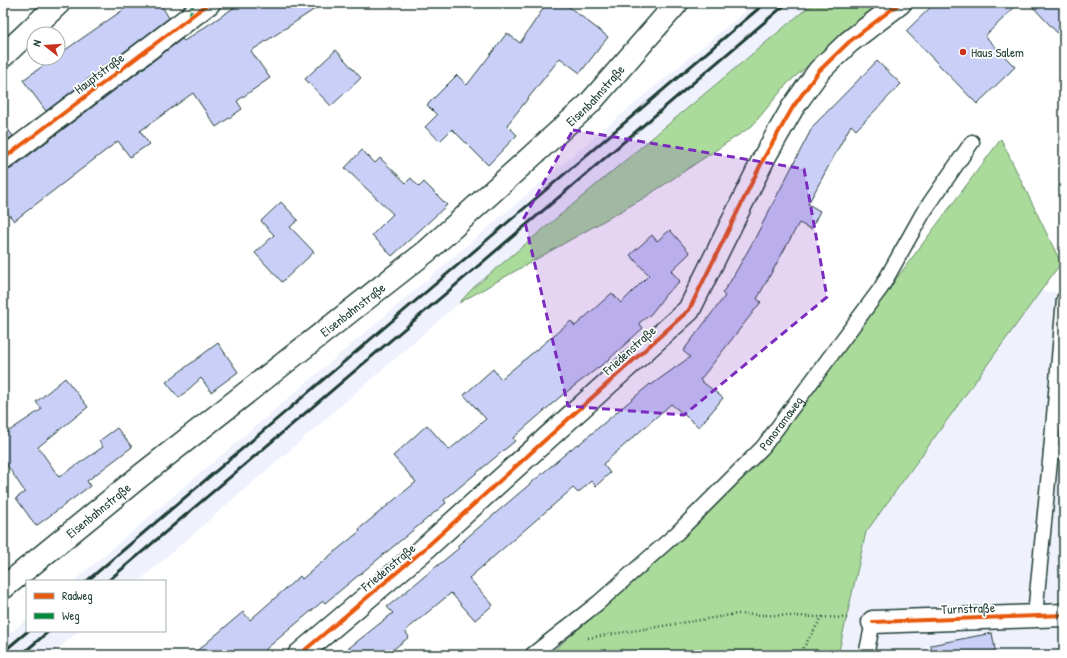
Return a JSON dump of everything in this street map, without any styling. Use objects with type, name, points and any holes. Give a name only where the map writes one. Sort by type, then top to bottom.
[{"type":"street","points":[[3,56],[58,3]]},
{"type":"street","name":"Hauptstraße","points":[[3,159],[191,10],[209,3]]},
{"type":"street","name":"Eisenbahnstraße","points":[[3,588],[139,477],[427,251],[589,104],[678,3]]},
{"type":"street","name":"Friedenstraße","points":[[299,655],[421,552],[689,310],[765,156],[793,107],[819,71],[848,42],[900,3]]},
{"type":"street","name":"Turnstraße","points":[[873,622],[1064,615]]},
{"type":"lane","name":"Panoramaweg","points":[[532,655],[598,603],[677,533],[763,447],[881,288],[923,213],[972,142]]},
{"type":"lane","points":[[1035,615],[1058,452],[1064,299]]},
{"type":"lane","points":[[866,655],[873,622]]},
{"type":"path","points":[[585,638],[737,614],[866,618],[873,622]]},
{"type":"path","points":[[799,655],[822,617]]},
{"type":"highlighted area","points":[[573,130],[804,169],[827,297],[684,415],[568,406],[524,218]]},
{"type":"shaded area","points":[[755,3],[813,3],[473,288],[459,303],[140,580],[75,580],[579,150]]},
{"type":"shaded area","points":[[1040,291],[1064,293],[1064,655],[838,655],[866,532]]},
{"type":"shaded area","points":[[26,620],[26,632],[78,632],[50,655],[3,655],[3,639]]},
{"type":"green space","points":[[813,3],[879,3],[787,84],[752,126],[644,198],[459,303],[473,288]]},
{"type":"green space","points":[[1001,139],[1061,263],[866,532],[838,655],[549,655],[615,596],[774,442]]},
{"type":"building","points":[[133,3],[160,3],[169,18],[46,111],[23,80],[43,66],[66,66],[66,49]]},
{"type":"building","points":[[241,3],[324,3],[251,51],[270,78],[237,101],[242,109],[216,127],[193,93],[140,131],[149,144],[130,157],[118,141],[14,221],[3,207],[3,171],[11,169],[182,39],[184,41]]},
{"type":"building","points":[[547,3],[564,3],[608,37],[580,73],[560,58],[507,125],[517,135],[488,165],[452,129],[440,141],[425,127],[437,115],[427,105],[457,75],[467,85],[507,33],[520,43]]},
{"type":"building","name":"Haus Salem","points":[[935,3],[1019,3],[985,36],[1015,67],[977,104],[906,31]]},
{"type":"building","name":"Haus Salem","points":[[1029,3],[1064,3],[1064,40]]},
{"type":"building","points":[[336,50],[361,78],[331,106],[305,79]]},
{"type":"building","points":[[877,61],[901,84],[856,130],[851,125],[808,204],[820,211],[811,229],[799,223],[757,299],[761,302],[700,380],[723,398],[699,427],[671,404],[603,464],[610,473],[596,486],[591,481],[578,493],[573,488],[469,578],[493,605],[475,620],[451,593],[405,631],[409,637],[386,655],[340,655],[393,613],[387,607],[459,548],[457,546],[650,384],[651,385],[690,357],[683,351],[725,296],[722,293],[754,240],[813,126]]},
{"type":"building","points":[[3,123],[13,136],[3,143]]},
{"type":"building","points":[[362,150],[375,163],[380,158],[406,183],[411,178],[419,187],[424,182],[447,205],[392,256],[372,235],[393,214],[345,168]]},
{"type":"building","points":[[281,202],[298,220],[290,227],[314,252],[282,282],[255,253],[274,235],[261,221]]},
{"type":"building","points":[[670,230],[690,253],[671,271],[680,281],[666,294],[651,314],[639,323],[643,328],[607,361],[560,397],[513,438],[515,441],[444,500],[446,503],[325,603],[323,601],[259,655],[192,655],[243,612],[250,620],[300,576],[302,579],[360,531],[359,529],[416,482],[393,456],[427,425],[449,450],[486,419],[464,395],[493,369],[501,379],[571,321],[575,326],[612,293],[621,303],[649,275],[630,255],[652,235],[657,241]]},
{"type":"building","points":[[218,343],[238,372],[211,392],[201,378],[179,398],[166,382]]},
{"type":"building","points":[[65,378],[88,407],[38,447],[59,477],[103,447],[99,441],[117,428],[132,447],[87,481],[90,486],[36,526],[16,498],[25,492],[3,459],[3,435],[42,409],[36,402]]},
{"type":"building","points":[[992,633],[996,655],[932,655],[931,645]]},
{"type":"railway","points":[[88,580],[765,3]]},
{"type":"railway","points":[[109,580],[787,3]]},
{"type":"railway","points":[[3,652],[27,632]]},
{"type":"railway","points":[[21,655],[48,632]]},
{"type":"marked path","points":[[190,16],[193,3]]},
{"type":"cycle path","points":[[3,159],[209,3]]},
{"type":"cycle path","points":[[299,655],[421,552],[689,310],[765,156],[793,107],[819,71],[849,42],[900,3]]},
{"type":"cycle path","points":[[873,622],[1064,615]]},
{"type":"place","name":"Haus Salem","points":[[963,52]]}]
